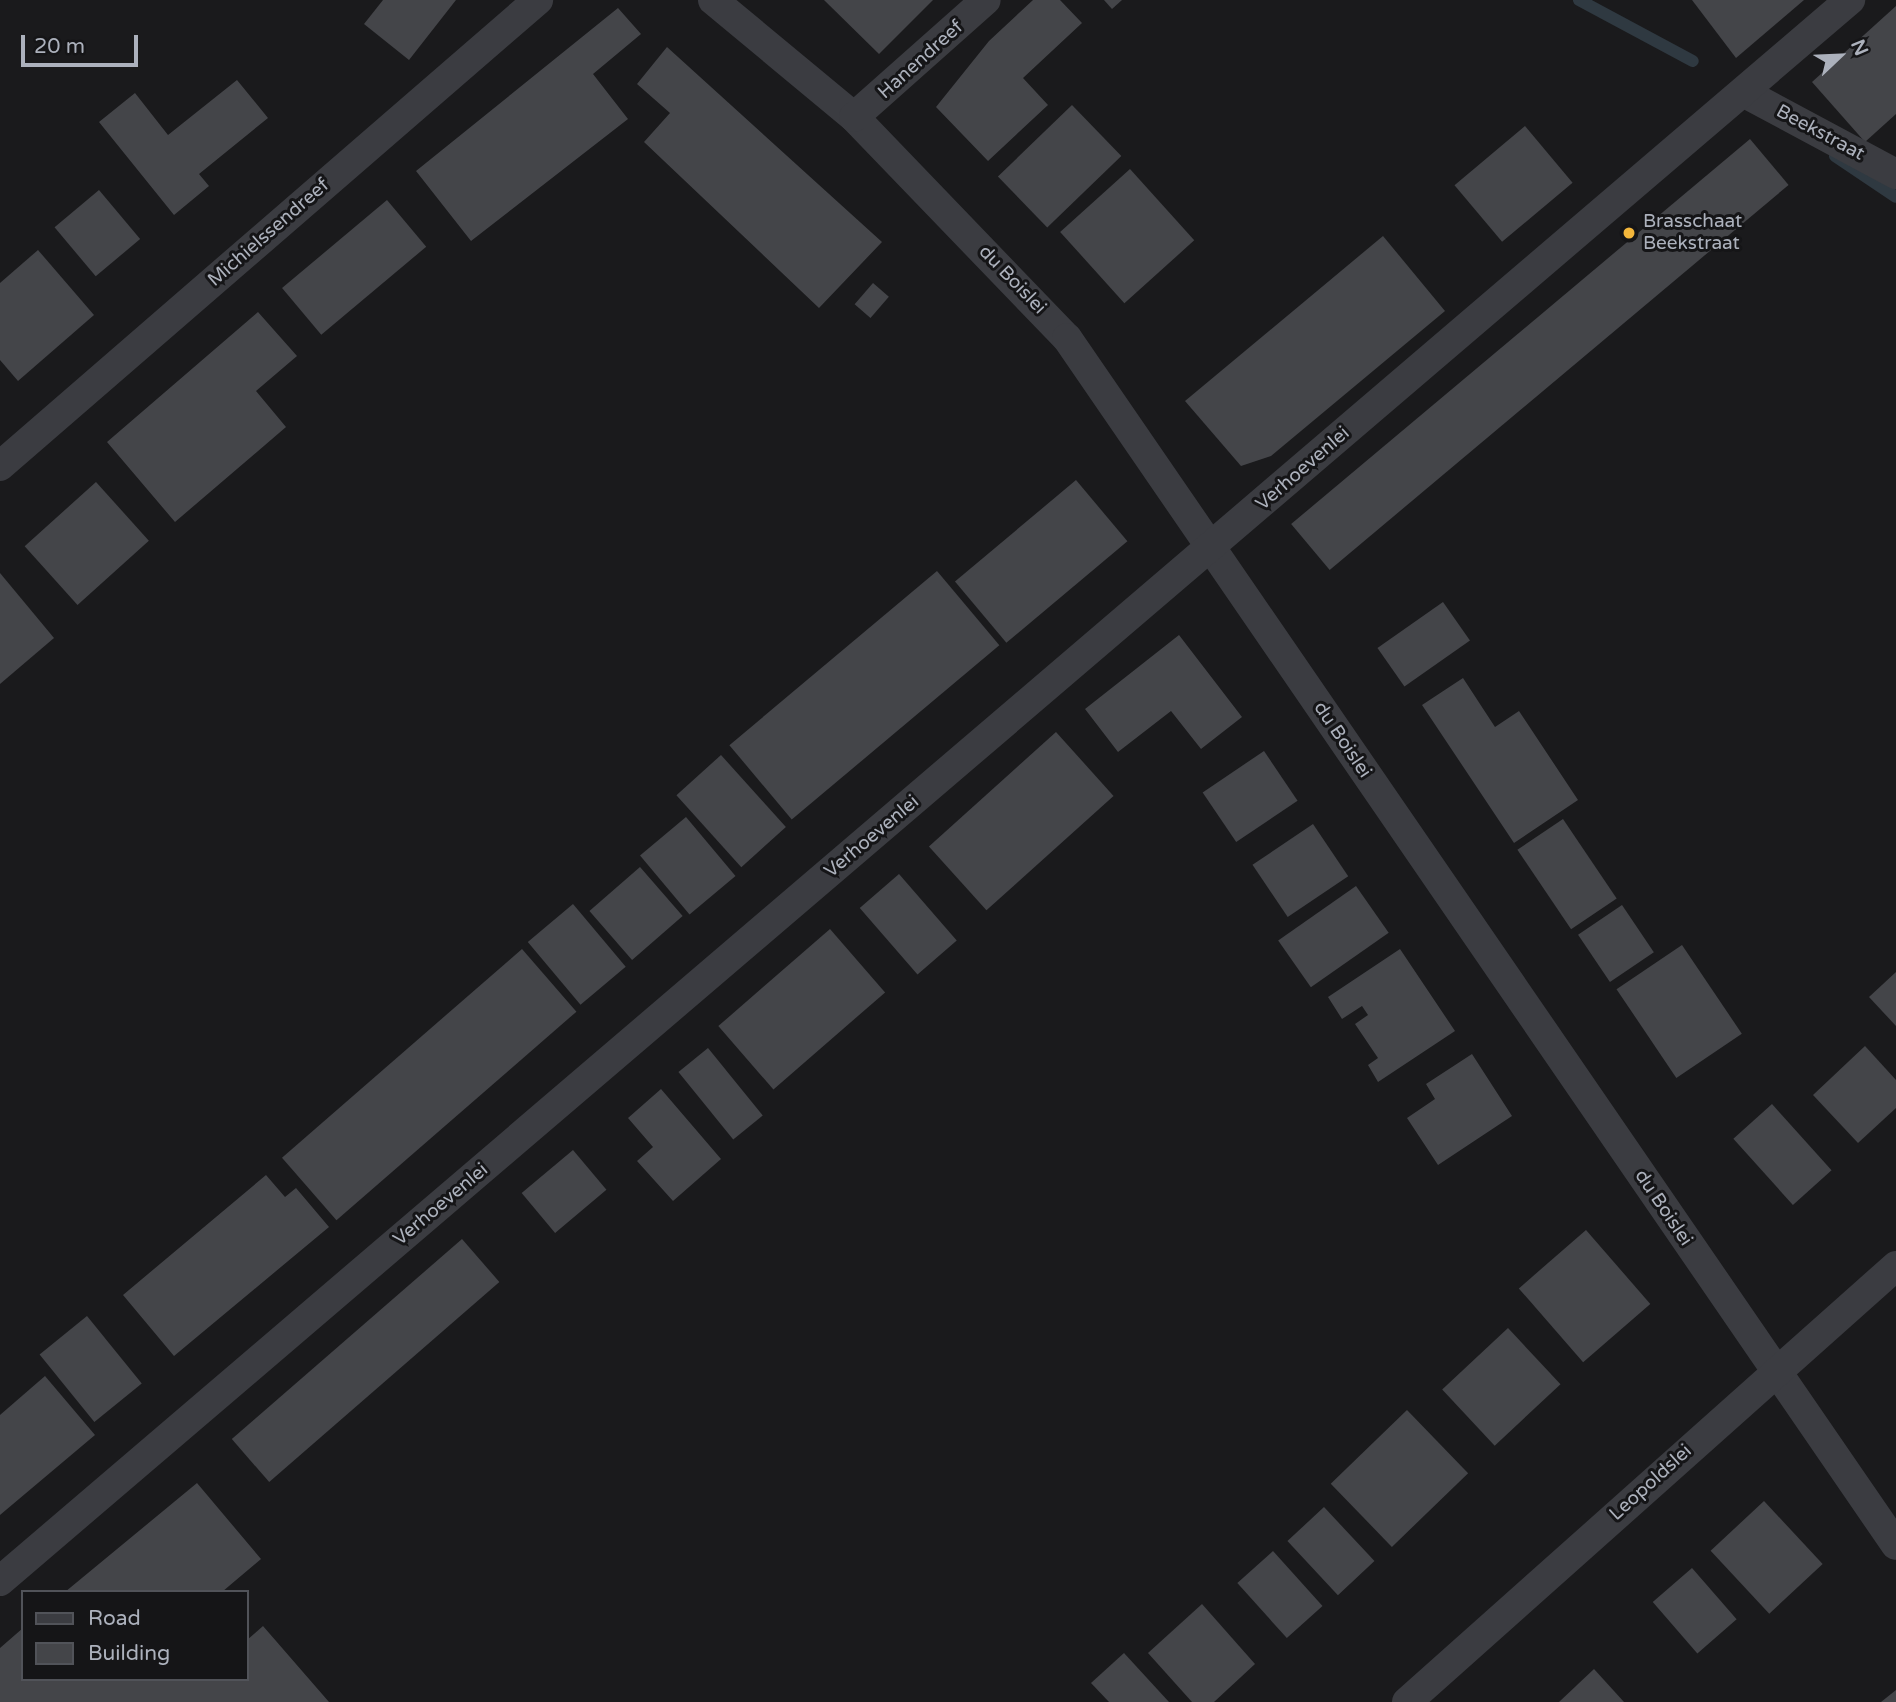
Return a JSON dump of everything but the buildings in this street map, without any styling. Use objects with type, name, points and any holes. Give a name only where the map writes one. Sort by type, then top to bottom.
[{"type":"street","name":"Michielssendreef","points":[[0,466],[538,0]]},
{"type":"street","name":"du Boislei","points":[[713,0],[854,117],[1067,338],[1213,546],[1896,1545]]},
{"type":"street","name":"Hanendreef","points":[[854,117],[986,0]]},
{"type":"street","name":"Verhoevenlei","points":[[0,1581],[1850,0]]},
{"type":"street","name":"Beekstraat","points":[[1743,92],[1896,174]]},
{"type":"street","name":"Leopoldslei","points":[[1407,1702],[1896,1266]]},
{"type":"waterway","points":[[1579,0],[1693,61]]},
{"type":"waterway","points":[[1835,156],[1896,197]]},
{"type":"place","name":"Brasschaat Beekstraat","points":[[1629,233]]}]
